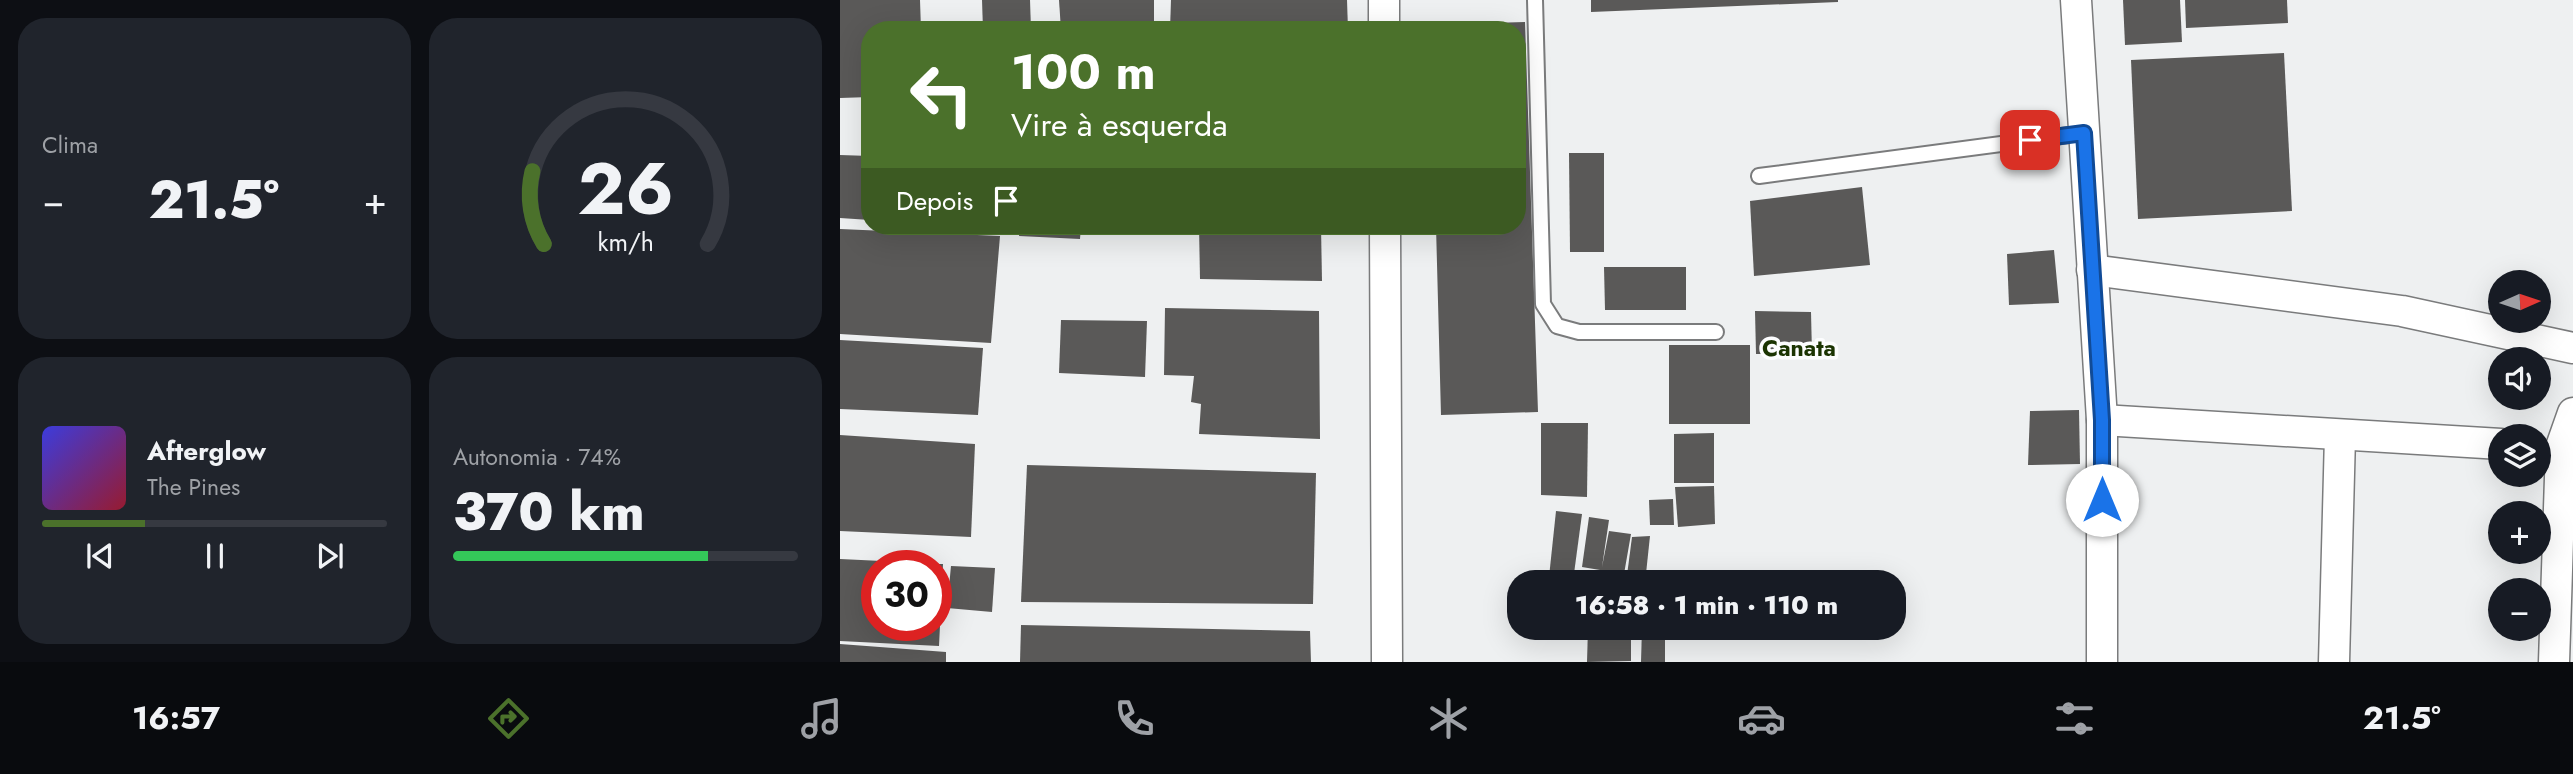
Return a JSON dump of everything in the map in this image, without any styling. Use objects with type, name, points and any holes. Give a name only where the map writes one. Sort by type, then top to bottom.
[{"type":"street","points":[[1384,0],[1384,21]]},
{"type":"street","points":[[2076,0],[2102,420],[2102,662]]},
{"type":"street","points":[[1385,235],[1387,662]]},
{"type":"street","points":[[2092,270],[2402,311],[2573,348]]},
{"type":"street","points":[[2551,446],[2573,413]]},
{"type":"street","points":[[2102,420],[2488,443]]},
{"type":"street","points":[[2334,662],[2340,436]]},
{"type":"street","points":[[2551,487],[2554,662]]},
{"type":"lane","points":[[1535,0],[1543,304],[1557,326],[1579,332],[1716,331]]},
{"type":"lane","points":[[1759,176],[2084,133]]},
{"type":"building","points":[[840,0],[920,0],[921,21],[861,21],[861,97],[840,98]]},
{"type":"building","points":[[982,0],[1030,0],[1031,21],[983,21]]},
{"type":"building","points":[[1059,0],[1154,0],[1154,21],[1060,21]]},
{"type":"building","points":[[1171,0],[1347,0],[1348,21],[1170,21]]},
{"type":"building","points":[[1591,0],[1838,0],[1838,2],[1591,12]]},
{"type":"building","points":[[2123,0],[2180,0],[2182,42],[2125,45]]},
{"type":"building","points":[[2185,0],[2287,0],[2288,23],[2186,28]]},
{"type":"building","points":[[1526,52],[1538,412],[1441,415],[1436,235],[1526,235]]},
{"type":"building","points":[[2284,53],[2292,211],[2138,219],[2131,60]]},
{"type":"building","points":[[1569,153],[1604,153],[1604,252],[1570,252]]},
{"type":"building","points":[[840,155],[861,156],[861,219],[840,218]]},
{"type":"building","points":[[1862,187],[1870,265],[1754,276],[1750,201]]},
{"type":"building","points":[[840,229],[861,230],[861,235],[1000,236],[991,343],[840,334]]},
{"type":"building","points":[[1019,235],[1080,235],[1080,239]]},
{"type":"building","points":[[1199,235],[1321,235],[1322,281],[1200,279]]},
{"type":"building","points":[[2054,250],[2059,303],[2009,305],[2007,254]]},
{"type":"building","points":[[1604,267],[1686,267],[1686,310],[1605,310]]},
{"type":"building","points":[[1165,308],[1319,311],[1320,439],[1199,434],[1201,404],[1191,402],[1194,376],[1164,375]]},
{"type":"building","points":[[1755,311],[1811,312],[1812,354],[1756,354]]},
{"type":"building","points":[[1061,320],[1147,321],[1145,377],[1059,373]]},
{"type":"building","points":[[840,340],[983,348],[978,415],[840,409]]},
{"type":"building","points":[[1669,345],[1750,345],[1750,424],[1669,424]]},
{"type":"building","points":[[2079,410],[2080,464],[2028,465],[2030,411]]},
{"type":"building","points":[[1541,423],[1588,423],[1587,497],[1541,495]]},
{"type":"building","points":[[1714,433],[1714,483],[1674,483],[1674,434]]},
{"type":"building","points":[[840,435],[975,444],[971,537],[840,531]]},
{"type":"building","points":[[1027,465],[1316,473],[1313,604],[1021,602]]},
{"type":"building","points":[[1714,486],[1715,524],[1678,527],[1675,487]]},
{"type":"building","points":[[1673,499],[1674,525],[1650,525],[1649,500]]},
{"type":"building","points":[[1556,511],[1582,514],[1574,570],[1550,570]]},
{"type":"building","points":[[1589,517],[1609,520],[1602,567],[1609,531],[1631,534],[1625,570],[1582,567]]},
{"type":"building","points":[[1650,536],[1646,570],[1628,570],[1632,537]]},
{"type":"building","points":[[840,559],[861,560],[861,641],[939,641],[939,646],[840,641]]},
{"type":"building","points":[[952,566],[995,568],[992,612],[952,608]]},
{"type":"building","points":[[1021,625],[1310,631],[1311,662],[1020,662]]},
{"type":"building","points":[[1588,640],[1631,640],[1631,661],[1587,662]]},
{"type":"building","points":[[1642,640],[1665,640],[1665,662],[1641,662]]},
{"type":"building","points":[[840,644],[946,652],[946,662],[840,662]]},
{"type":"district","name":"Canata","points":[[1799,348]]},
{"type":"route","points":[[2030,140],[2084,133],[2102,420],[2102,500]]}]
